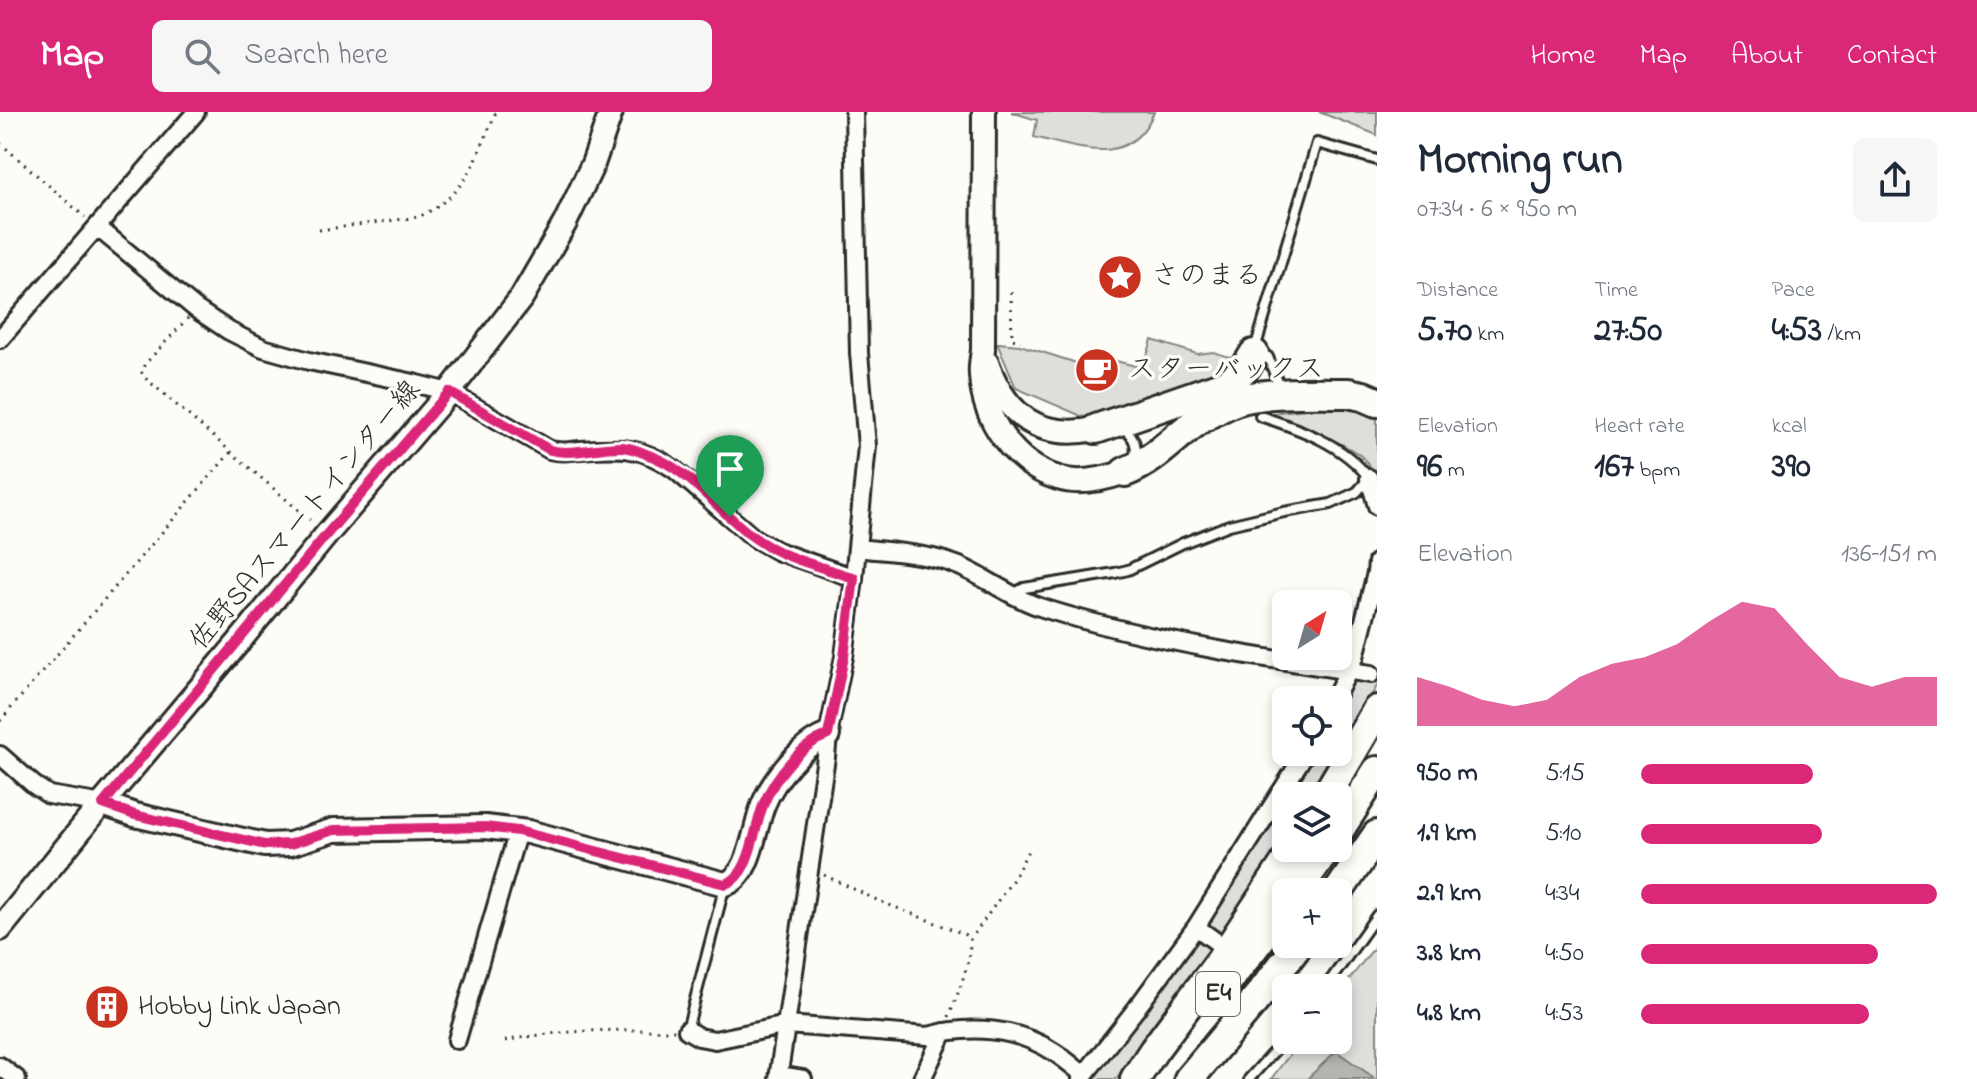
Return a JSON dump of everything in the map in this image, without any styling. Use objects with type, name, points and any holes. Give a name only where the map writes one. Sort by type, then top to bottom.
[{"type":"highway","points":[[1104,428],[1224,385],[1261,355]]},
{"type":"highway","points":[[1125,472],[1163,451],[1200,420],[1236,400],[1257,396],[1348,393],[1377,402]]},
{"type":"highway","points":[[1334,782],[1377,710]]},
{"type":"highway","points":[[1352,810],[1377,771]]},
{"type":"highway","points":[[1348,878],[1377,835]]},
{"type":"highway","points":[[1135,1079],[1236,938],[1286,862]]},
{"type":"highway","name":"E4","points":[[1147,1079],[1272,924]]},
{"type":"highway","name":"E4","points":[[1189,1079],[1288,958]]},
{"type":"main road","name":"佐野SAスマートインター線","points":[[0,929],[327,534],[449,392],[522,297],[588,176],[611,112]]},
{"type":"main road","points":[[984,112],[981,374],[985,401],[1005,442],[1041,471],[1060,479],[1086,481],[1125,472]]},
{"type":"main road","points":[[983,350],[999,390],[1013,410],[1033,424],[1075,433],[1104,428]]},
{"type":"main road","points":[[103,804],[135,815],[265,845],[290,844],[334,830],[485,827],[518,831],[725,884],[734,882],[742,873],[764,803],[777,780],[798,755],[818,738],[828,735]]},
{"type":"street","points":[[0,339],[196,112]]},
{"type":"street","points":[[803,1079],[779,1077],[828,735],[844,657],[867,446],[859,353],[854,112]]},
{"type":"street","points":[[97,227],[196,309],[229,331],[263,348],[449,392],[550,450],[564,453],[625,447],[660,459],[754,538],[777,551],[854,578]]},
{"type":"street","points":[[1369,478],[1377,506]]},
{"type":"street","points":[[857,548],[930,557],[956,565],[1021,601],[1147,636],[1371,674]]},
{"type":"street","points":[[1341,686],[1355,657],[1377,562]]},
{"type":"street","points":[[0,755],[49,795],[103,804]]},
{"type":"street","points":[[687,1030],[699,1037],[715,1040],[787,1025],[928,1036],[944,1032],[993,1030],[1019,1036],[1054,1052],[1082,1077],[1196,927],[1298,766]]},
{"type":"street","points":[[457,1040],[518,831]]},
{"type":"street","points":[[1196,927],[1218,943]]},
{"type":"street","points":[[922,1079],[944,1032]]},
{"type":"street","points":[[0,1066],[17,1079]]},
{"type":"lane","points":[[1295,394],[1277,380],[1261,355],[1317,143],[1377,160]]},
{"type":"lane","points":[[1012,594],[1024,588],[1128,570],[1229,525],[1331,504],[1357,492],[1369,478],[1348,455],[1327,442],[1260,416]]},
{"type":"lane","points":[[1104,428],[1124,428],[1134,440],[1135,455],[1125,472]]},
{"type":"lane","points":[[687,1030],[725,884]]},
{"type":"lane","points":[[1335,974],[1377,915]]},
{"type":"lane","points":[[1249,1079],[1272,1054]]},
{"type":"path","points":[[319,230],[419,217],[437,207],[466,178],[496,112]]},
{"type":"path","points":[[0,143],[97,227]]},
{"type":"path","points":[[1011,292],[1012,339],[1021,341]]},
{"type":"path","points":[[196,309],[145,364],[141,371],[144,377],[310,520]]},
{"type":"path","points":[[0,721],[231,452]]},
{"type":"path","points":[[944,1032],[963,978],[970,940],[1014,878],[1029,849]]},
{"type":"path","points":[[810,869],[879,901],[964,934],[970,940]]},
{"type":"path","points":[[505,1041],[618,1030],[687,1030]]},
{"type":"shaded area","points":[[1011,112],[1154,112],[1144,130],[1132,142],[1102,150],[1034,137],[1037,120]]},
{"type":"shaded area","points":[[1319,112],[1377,112],[1377,135]]},
{"type":"shaded area","points":[[1152,340],[1197,354],[1213,352],[1239,360],[1217,377],[1113,414],[1086,418],[1016,388],[997,343],[1020,345],[1086,366],[1084,378],[1104,384],[1112,360],[1143,368]]},
{"type":"shaded area","points":[[1344,405],[1377,414],[1377,480],[1356,452],[1270,415]]},
{"type":"shaded area","points":[[1377,672],[1377,686],[1352,729],[1352,686],[1346,686],[1351,676]]},
{"type":"shaded area","points":[[1299,766],[1330,766],[1321,782],[1288,782]]},
{"type":"shaded area","points":[[1272,805],[1272,858],[1192,979],[1116,1079],[1087,1079]]},
{"type":"shaded area","points":[[1377,944],[1377,1079],[1271,1079],[1290,1054],[1352,1054],[1352,976]]},
{"type":"shaded area","points":[[1333,1054],[1340,1054],[1373,1077],[1371,1079],[1307,1079]]},
{"type":"tunnel","points":[[1237,960],[1272,989]]},
{"type":"place","name":"さのまる","points":[[1120,277]]},
{"type":"place","name":"スターバックス","points":[[1097,370]]},
{"type":"place","name":"Hobby Link Japan","points":[[107,1007]]},
{"type":"route","points":[[449,392],[550,450],[564,453],[625,447],[660,459],[730,517],[754,538],[777,551],[854,578],[844,657],[828,735],[818,738],[798,755],[777,780],[764,803],[742,873],[734,882],[725,884],[528,832],[485,827],[334,830],[290,844],[265,845],[135,815],[103,804],[449,392]]}]
